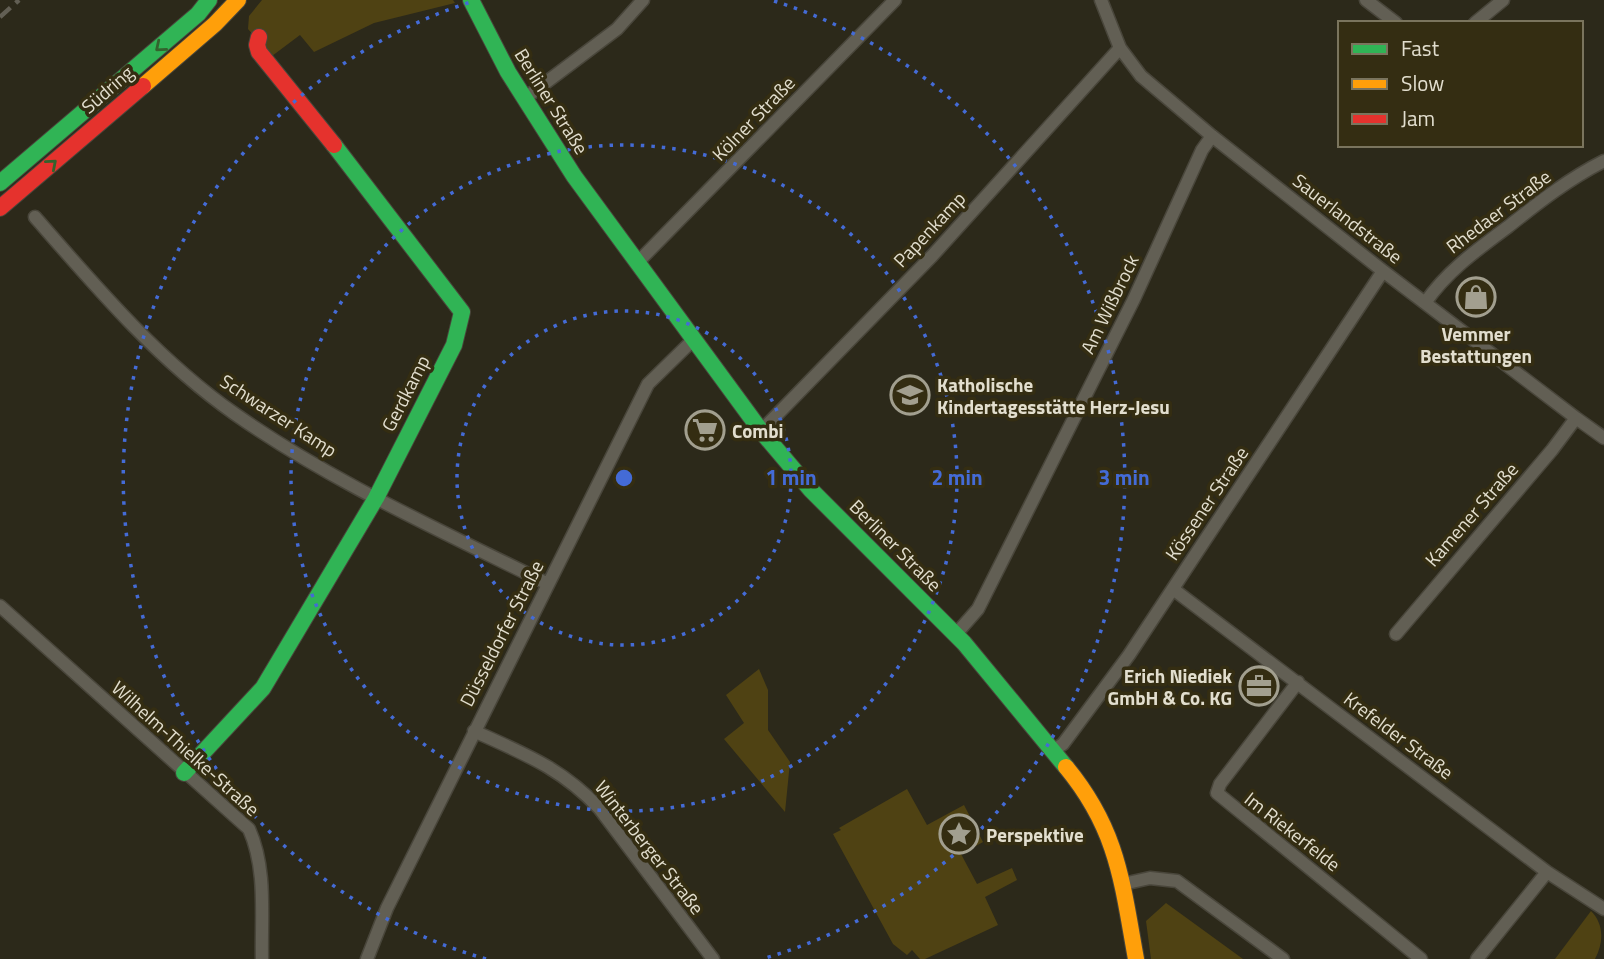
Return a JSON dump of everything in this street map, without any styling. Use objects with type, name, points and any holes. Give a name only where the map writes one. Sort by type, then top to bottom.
[{"type":"street","name":"Südring","points":[[0,183],[198,14],[209,0]]},
{"type":"street","name":"Südring","points":[[0,208],[215,24],[238,0]]},
{"type":"street","name":"Berliner Straße","points":[[471,0],[524,99],[574,176],[761,431],[811,490],[956,634],[1082,786],[1108,832],[1123,884],[1136,959]]},
{"type":"street","points":[[524,99],[617,29],[643,0]]},
{"type":"street","name":"Kölner Straße","points":[[639,262],[895,0]]},
{"type":"street","name":"Sauerlandstraße","points":[[1101,0],[1120,48],[1141,76],[1212,136],[1383,271],[1604,438]]},
{"type":"street","points":[[1366,0],[1393,21]]},
{"type":"street","points":[[1477,21],[1503,0]]},
{"type":"street","name":"Gerdkamp","points":[[184,773],[263,688],[376,498],[454,345],[462,312],[378,200],[259,52],[259,37]]},
{"type":"street","name":"Papenkamp","points":[[761,431],[932,256],[1120,48]]},
{"type":"street","name":"Am Wißbrock","points":[[956,634],[978,609],[1134,299],[1202,150],[1212,136]]},
{"type":"street","name":"Rhedaer Straße","points":[[1425,303],[1434,289],[1458,265],[1571,180],[1604,161]]},
{"type":"street","name":"Schwarzer Kamp","points":[[34,217],[118,311],[175,366],[233,413],[376,498],[548,584]]},
{"type":"street","name":"Kössener Straße","points":[[1054,750],[1063,744],[1129,656],[1383,271]]},
{"type":"street","name":"Düsseldorfer Straße","points":[[367,959],[387,908],[648,384],[693,340]]},
{"type":"street","name":"Kamener Straße","points":[[1396,634],[1576,418]]},
{"type":"street","name":"Krefelder Straße","points":[[1173,589],[1547,872],[1604,909]]},
{"type":"street","name":"Wilhelm-Thielke-Straße","points":[[0,606],[249,829],[258,849],[262,959]]},
{"type":"street","name":"Im Riekerfelde","points":[[1298,682],[1220,784],[1217,793],[1421,959]]},
{"type":"street","name":"Winterberger Straße","points":[[474,731],[551,767],[578,786],[599,808],[713,959]]},
{"type":"street","points":[[1477,959],[1547,872]]},
{"type":"street","points":[[1123,884],[1150,878],[1177,881],[1283,959]]},
{"type":"shaded area","points":[[262,0],[453,0],[455,3],[374,23],[314,52],[300,35],[272,56],[248,29],[249,16]]},
{"type":"shaded area","points":[[759,669],[768,690],[768,730],[790,762],[785,812],[724,739],[744,723],[726,695]]},
{"type":"shaded area","points":[[907,789],[927,825],[964,805],[983,842],[961,854],[977,884],[1012,868],[1017,880],[985,897],[998,925],[925,959],[920,959],[912,950],[907,955],[893,944],[833,834]]},
{"type":"shaded area","points":[[1166,903],[1243,959],[1151,959],[1146,921]]},
{"type":"shaded area","points":[[1591,911],[1601,934],[1595,959],[1555,959]]},
{"type":"railway","points":[[0,17],[19,0]]},
{"type":"traffic: fast","points":[[0,183],[198,14],[209,0]]},
{"type":"traffic: fast","points":[[471,0],[508,72],[574,176],[761,431],[811,490],[964,643],[1066,767]]},
{"type":"traffic: fast","points":[[184,773],[263,688],[376,498],[454,345],[462,312],[334,145]]},
{"type":"traffic: slow","points":[[143,86],[215,24],[238,0]]},
{"type":"traffic: slow","points":[[1066,767],[1097,813],[1107,835],[1121,881],[1136,959]]},
{"type":"traffic: jam","points":[[259,37],[259,52],[334,145]]},
{"type":"traffic: jam","points":[[0,208],[143,86]]},
{"type":"place","name":"Vemmer Bestattungen","points":[[1476,297]]},
{"type":"place","name":"Katholische Kindertagesstätte Herz-Jesu","points":[[910,395]]},
{"type":"place","name":"Combi","points":[[705,430]]},
{"type":"place","name":"Erich Niediek GmbH & Co. KG","points":[[1259,686]]},
{"type":"place","name":"Perspektive","points":[[959,834]]}]
